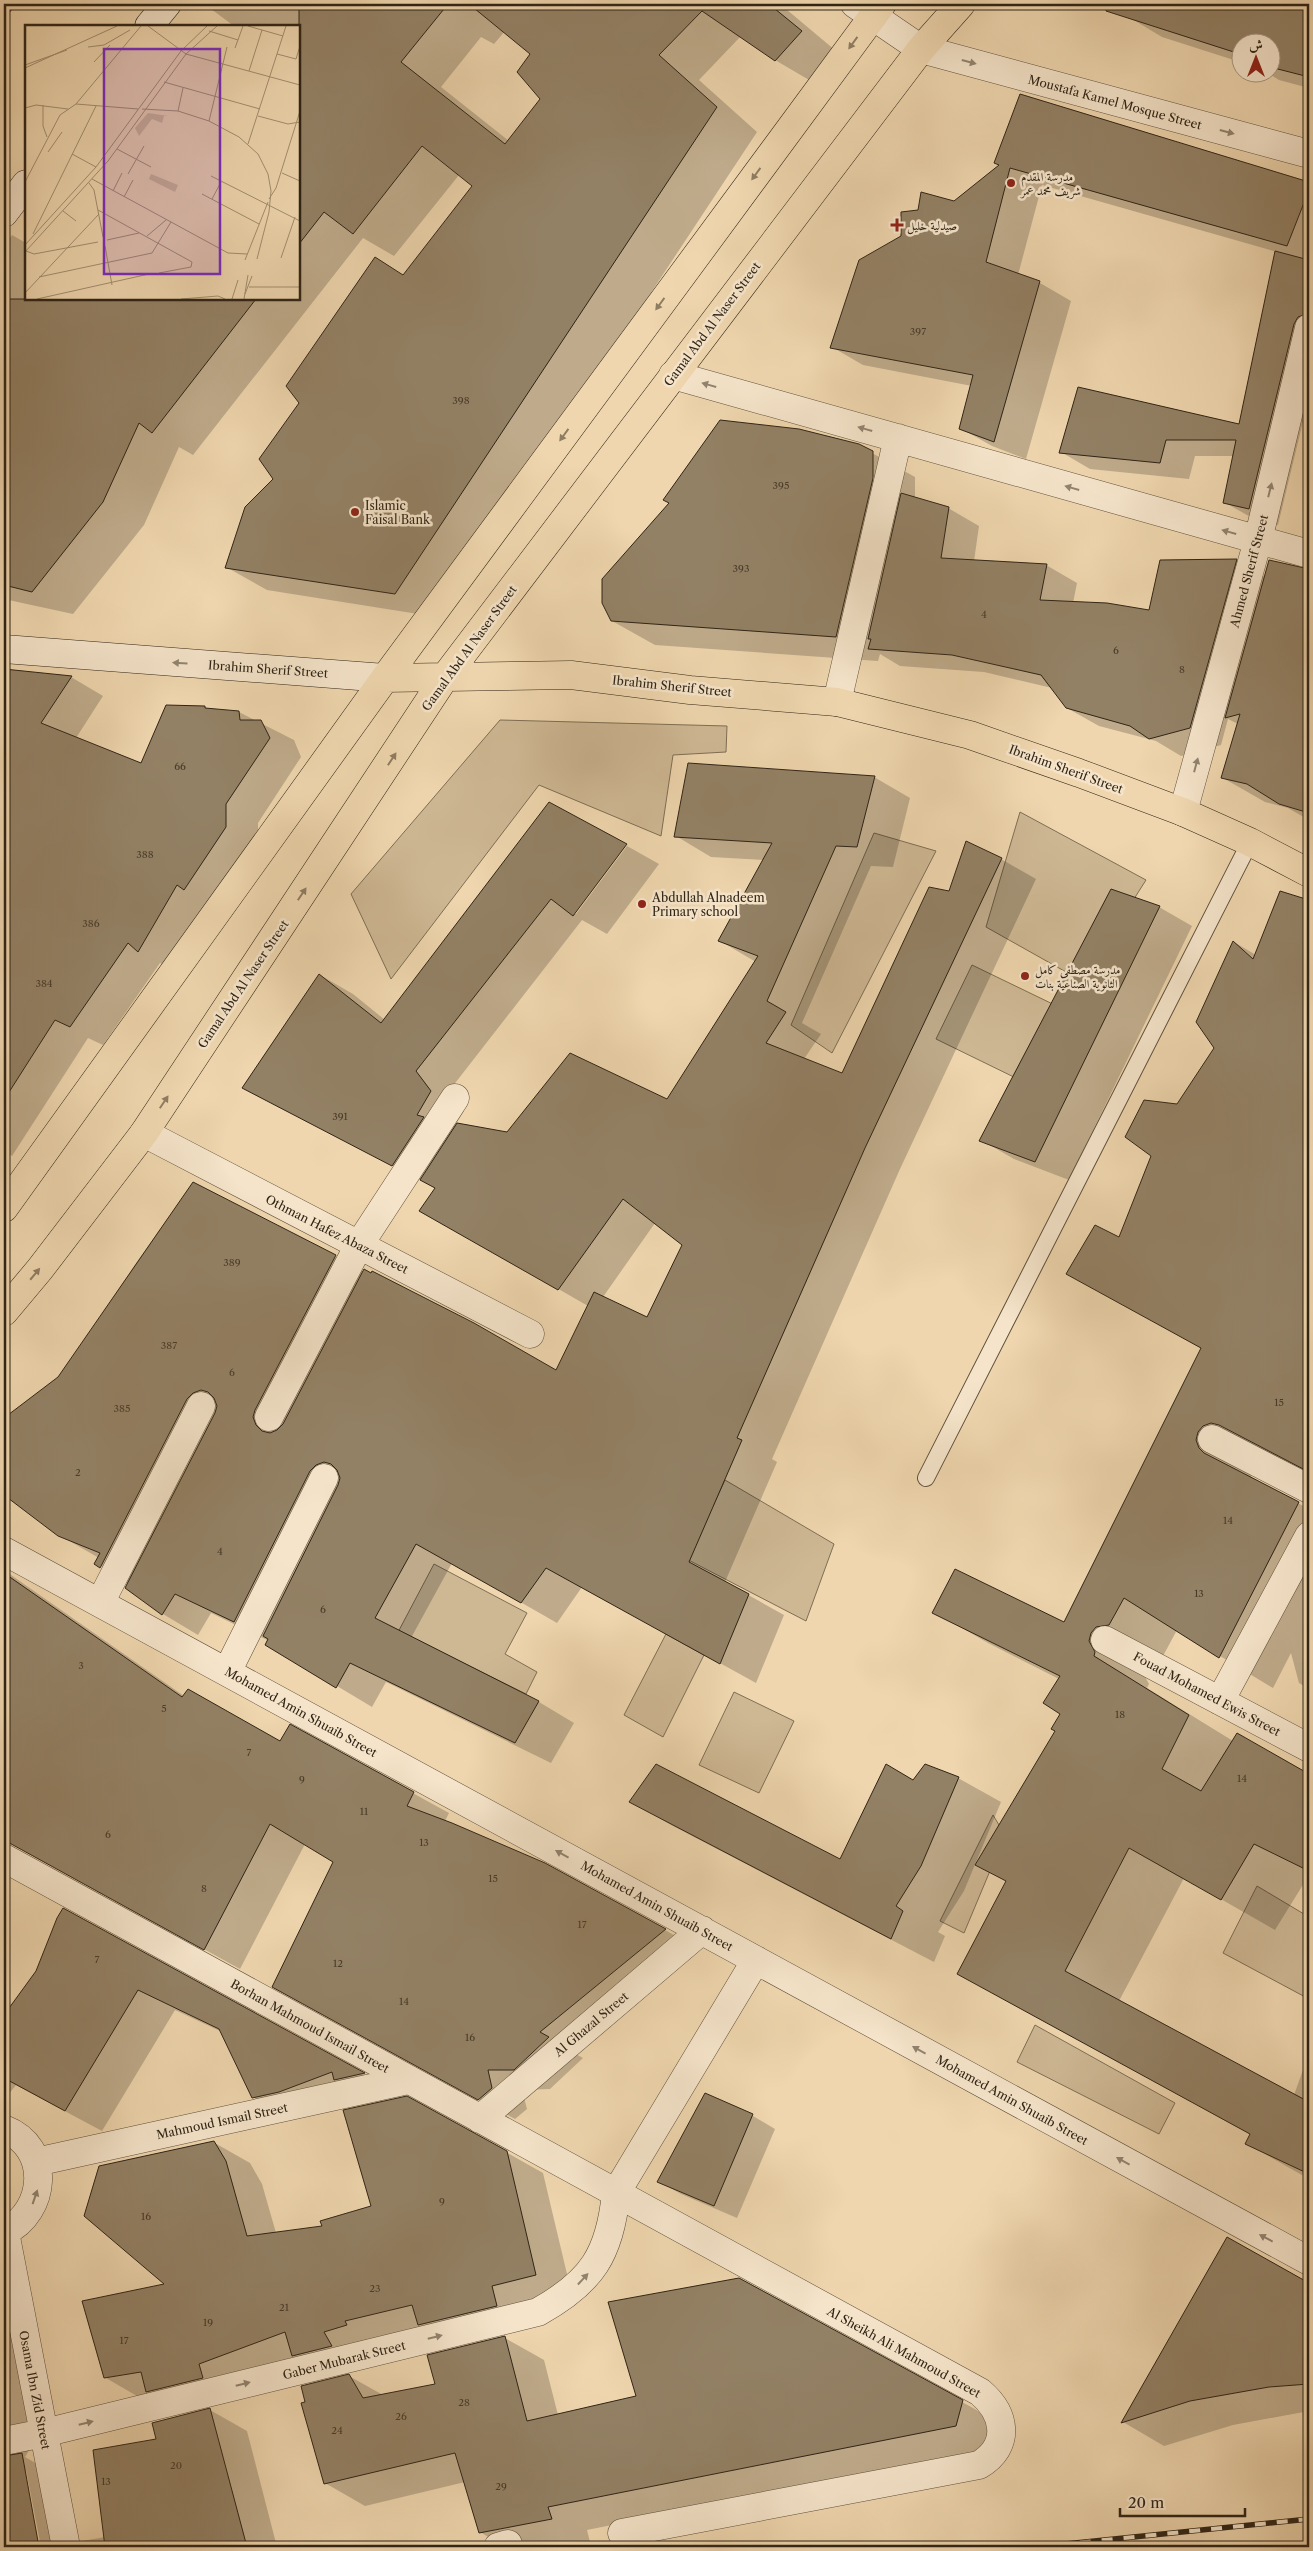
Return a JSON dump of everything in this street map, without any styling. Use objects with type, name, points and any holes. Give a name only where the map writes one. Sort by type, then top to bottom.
[{"type":"main road","name":"Gamal Abd Al Naser Street","points":[[4,1312],[40,1269],[144,1133],[445,677],[922,49],[961,4]]},
{"type":"main road","points":[[4,1208],[869,8]]},
{"type":"main road","name":"Ibrahim Sherif Street","points":[[385,678],[571,675],[690,690],[837,702],[970,735],[1183,812],[1250,842],[1309,874]]},
{"type":"street","points":[[150,25],[167,4]]},
{"type":"street","name":"Moustafa Kamel Mosque Street","points":[[869,8],[922,49],[1309,154]]},
{"type":"street","points":[[4,213],[25,185]]},
{"type":"street","name":"Ahmed Sherif Street","points":[[1183,812],[1258,540],[1309,328]]},
{"type":"street","points":[[673,375],[1309,554]]},
{"type":"street","points":[[837,702],[898,438]]},
{"type":"street","name":"Ibrahim Sherif Street","points":[[4,650],[385,678]]},
{"type":"street","points":[[269,1417],[359,1245],[455,1098]]},
{"type":"street","name":"Othman Hafez Abaza Street","points":[[144,1133],[530,1334]]},
{"type":"street","points":[[100,1602],[201,1406]]},
{"type":"street","points":[[1212,1439],[1309,1489]]},
{"type":"street","points":[[227,1672],[324,1478]]},
{"type":"street","points":[[1220,1701],[1309,1536]]},
{"type":"street","name":"Mohamed Amin Shuaib Street","points":[[4,1551],[1309,2261]]},
{"type":"street","name":"Fouad Mohamed Ewis Street","points":[[1105,1640],[1309,1748]]},
{"type":"street","name":"Borhan Mahmoud Ismail Street","points":[[4,1858],[616,2193]]},
{"type":"street","name":"Al Ghazal Street","points":[[480,2119],[702,1930]]},
{"type":"street","points":[[616,2193],[756,1960]]},
{"type":"street","name":"Mahmoud Ismail Street","points":[[36,2162],[408,2080]]},
{"type":"street","points":[[4,2129],[20,2139],[36,2162],[38,2190],[34,2203],[22,2220],[4,2232]]},
{"type":"street","name":"Gaber Mubarak Street","points":[[4,2441],[44,2433],[538,2312],[565,2298],[587,2277],[603,2252],[613,2224],[616,2193]]},
{"type":"street","name":"Al Sheikh Ali Mahmoud Street","points":[[616,2193],[980,2392],[990,2400],[998,2411],[1001,2423],[998,2448],[991,2458],[979,2465],[622,2533]]},
{"type":"street","name":"Osama Ibn Zid Street","points":[[4,2232],[66,2547]]},
{"type":"lane","points":[[926,1478],[1250,842]]},
{"type":"shaded area","points":[[500,720],[727,726],[726,752],[673,755],[661,836],[539,785],[391,979],[351,894]]},
{"type":"shaded area","points":[[1020,812],[1146,880],[1082,981],[986,927]]},
{"type":"shaded area","points":[[874,833],[936,851],[832,1053],[791,1025]]},
{"type":"shaded area","points":[[972,965],[1063,1009],[1024,1082],[936,1039]]},
{"type":"shaded area","points":[[509,1467],[713,1506],[725,1480],[834,1544],[806,1621]]},
{"type":"shaded area","points":[[434,1564],[527,1613],[505,1654],[537,1672],[526,1694],[419,1641],[378,1670]]},
{"type":"shaded area","points":[[666,1634],[704,1655],[663,1737],[624,1715]]},
{"type":"shaded area","points":[[734,1692],[794,1721],[759,1793],[699,1765]]},
{"type":"shaded area","points":[[993,1815],[1005,1835],[964,1933],[940,1921]]},
{"type":"shaded area","points":[[1257,1886],[1309,1917],[1309,1999],[1223,1953]]},
{"type":"shaded area","points":[[1035,2025],[1175,2103],[1159,2134],[1017,2062]]},
{"type":"building","points":[[299,4],[448,4],[401,62],[505,144],[540,99],[517,72],[530,54],[469,4],[769,4],[802,31],[775,61],[702,11],[659,55],[717,107],[395,594],[225,568],[245,507],[273,479],[259,459],[299,403],[286,386],[375,257],[403,275],[472,186],[422,146],[353,234],[324,212],[300,243]]},
{"type":"building","points":[[1107,4],[1309,4],[1309,77],[1280,70],[1280,32],[1230,32],[1230,51],[1106,11]]},
{"type":"building","points":[[1020,94],[1309,182],[1309,190],[1287,246],[1010,168],[986,262],[1040,281],[994,442],[959,429],[973,375],[830,348],[859,260],[901,236],[901,212],[918,210],[921,192],[954,201],[999,165],[994,163]]},
{"type":"building","points":[[1275,251],[1309,260],[1309,313],[1298,317],[1294,324],[1249,509],[1223,503],[1236,440],[1166,440],[1160,463],[1059,453],[1078,387],[1239,424]]},
{"type":"building","points":[[4,299],[255,300],[152,433],[139,423],[103,502],[32,592],[4,585]]},
{"type":"building","points":[[720,420],[799,429],[859,444],[873,451],[873,478],[836,637],[611,621],[602,603],[602,579],[669,503],[663,500]]},
{"type":"building","points":[[901,493],[949,507],[941,558],[1047,564],[1040,600],[1107,603],[1149,610],[1160,560],[1237,559],[1190,728],[1149,739],[1130,726],[1066,708],[1041,675],[952,655],[868,649],[871,639],[868,639]]},
{"type":"building","points":[[1269,560],[1309,569],[1309,813],[1279,804],[1247,784],[1221,778],[1240,714],[1225,718]]},
{"type":"building","points":[[4,669],[72,676],[41,723],[141,763],[166,705],[205,706],[205,708],[239,711],[240,720],[261,720],[270,738],[226,804],[226,827],[184,890],[177,885],[138,952],[128,943],[70,1027],[55,1020],[4,1100]]},
{"type":"building","points":[[688,763],[875,776],[857,847],[836,846],[767,1001],[786,1012],[766,1043],[842,1073],[929,887],[949,891],[966,841],[1002,858],[865,1148],[737,1438],[742,1440],[689,1562],[749,1594],[720,1664],[546,1568],[521,1603],[416,1544],[375,1618],[539,1701],[515,1743],[350,1663],[336,1688],[265,1645],[268,1639],[263,1636],[338,1485],[340,1478],[337,1470],[331,1464],[324,1462],[316,1465],[310,1471],[234,1622],[175,1594],[162,1615],[125,1588],[215,1413],[217,1406],[214,1398],[208,1392],[201,1390],[193,1393],[187,1399],[100,1568],[94,1564],[100,1553],[58,1536],[4,1495],[4,1418],[58,1377],[193,1182],[336,1255],[255,1410],[253,1417],[256,1425],[262,1431],[270,1433],[277,1430],[283,1424],[364,1269],[371,1273],[372,1271],[474,1323],[556,1370],[594,1292],[647,1317],[682,1245],[623,1199],[558,1290],[419,1211],[435,1188],[420,1180],[457,1123],[507,1132],[570,1053],[667,1099],[758,956],[718,941],[772,843],[674,837]]},
{"type":"building","points":[[549,802],[627,844],[573,916],[551,899],[416,1071],[431,1091],[417,1115],[424,1117],[392,1166],[242,1088],[319,974],[381,1023]]},
{"type":"building","points":[[1111,889],[1160,906],[1035,1162],[979,1141]]},
{"type":"building","points":[[1280,891],[1309,900],[1309,1472],[1219,1425],[1211,1423],[1203,1426],[1198,1432],[1196,1440],[1199,1448],[1204,1453],[1299,1502],[1219,1658],[1124,1598],[1109,1625],[1096,1627],[1091,1633],[1089,1641],[1095,1652],[1094,1656],[1189,1715],[1162,1769],[1201,1791],[1237,1733],[1309,1774],[1309,1871],[1254,1844],[1221,1900],[1129,1848],[1065,1971],[1309,2102],[1309,2174],[1245,2144],[1250,2134],[957,1974],[1006,1881],[975,1865],[1055,1731],[1051,1729],[1060,1714],[1043,1703],[1060,1676],[932,1613],[955,1569],[1064,1622],[1201,1348],[1066,1274],[1095,1225],[1119,1237],[1151,1156],[1125,1137],[1144,1100],[1177,1104],[1214,1048],[1196,1022],[1233,941],[1253,959]]},
{"type":"building","points":[[4,1573],[182,1697],[188,1689],[280,1741],[290,1724],[414,1792],[407,1806],[545,1863],[666,1929],[540,2032],[549,2037],[514,2070],[488,2070],[492,2088],[478,2100],[272,1987],[333,1862],[270,1824],[204,1950],[4,1840]]},
{"type":"building","points":[[656,1764],[840,1859],[886,1764],[913,1780],[925,1764],[959,1777],[921,1866],[896,1906],[903,1911],[891,1939],[629,1802]]},
{"type":"building","points":[[63,1908],[365,2073],[334,2080],[332,2072],[279,2092],[252,2098],[219,2029],[138,1990],[65,2111],[4,2078],[4,2015],[36,1971],[57,1918]]},
{"type":"building","points":[[705,2093],[753,2114],[714,2206],[657,2182]]},
{"type":"building","points":[[407,2096],[507,2151],[536,2275],[492,2286],[497,2306],[418,2325],[412,2305],[345,2321],[347,2325],[324,2332],[332,2346],[292,2356],[285,2332],[199,2364],[203,2378],[146,2392],[141,2372],[104,2378],[82,2301],[164,2284],[84,2216],[99,2166],[214,2141],[226,2161],[247,2236],[322,2226],[320,2221],[371,2206],[343,2110]]},
{"type":"building","points":[[1227,2237],[1309,2283],[1309,2384],[1269,2387],[1190,2401],[1121,2423]]},
{"type":"building","points":[[739,2278],[963,2400],[956,2426],[548,2507],[552,2519],[479,2533],[455,2453],[324,2484],[301,2403],[305,2402],[301,2386],[349,2374],[363,2398],[435,2384],[427,2355],[505,2336],[527,2421],[636,2396],[608,2302]]},
{"type":"building","points":[[210,2408],[247,2547],[105,2547],[93,2450],[156,2439],[152,2423]]},
{"type":"building","points":[[22,2453],[39,2547],[4,2547],[4,2456]]},
{"type":"tram line","points":[[4,18],[17,4]]},
{"type":"railway","points":[[1036,2547],[1309,2519]]},
{"type":"railway","points":[[1271,2547],[1309,2543]]},
{"type":"place","name":"مدرسة المقدم شريف محمد عمر","points":[[1011,183]]},
{"type":"place","name":"صيدلية خليل","points":[[897,225]]},
{"type":"place","name":"Islamic Faisal Bank","points":[[355,512]]},
{"type":"place","name":"Abdullah Alnadeem Primary school","points":[[642,904]]},
{"type":"place","name":"مدرسة مصطفى كامل الثانوية الصناعية بنات","points":[[1025,976]]}]
